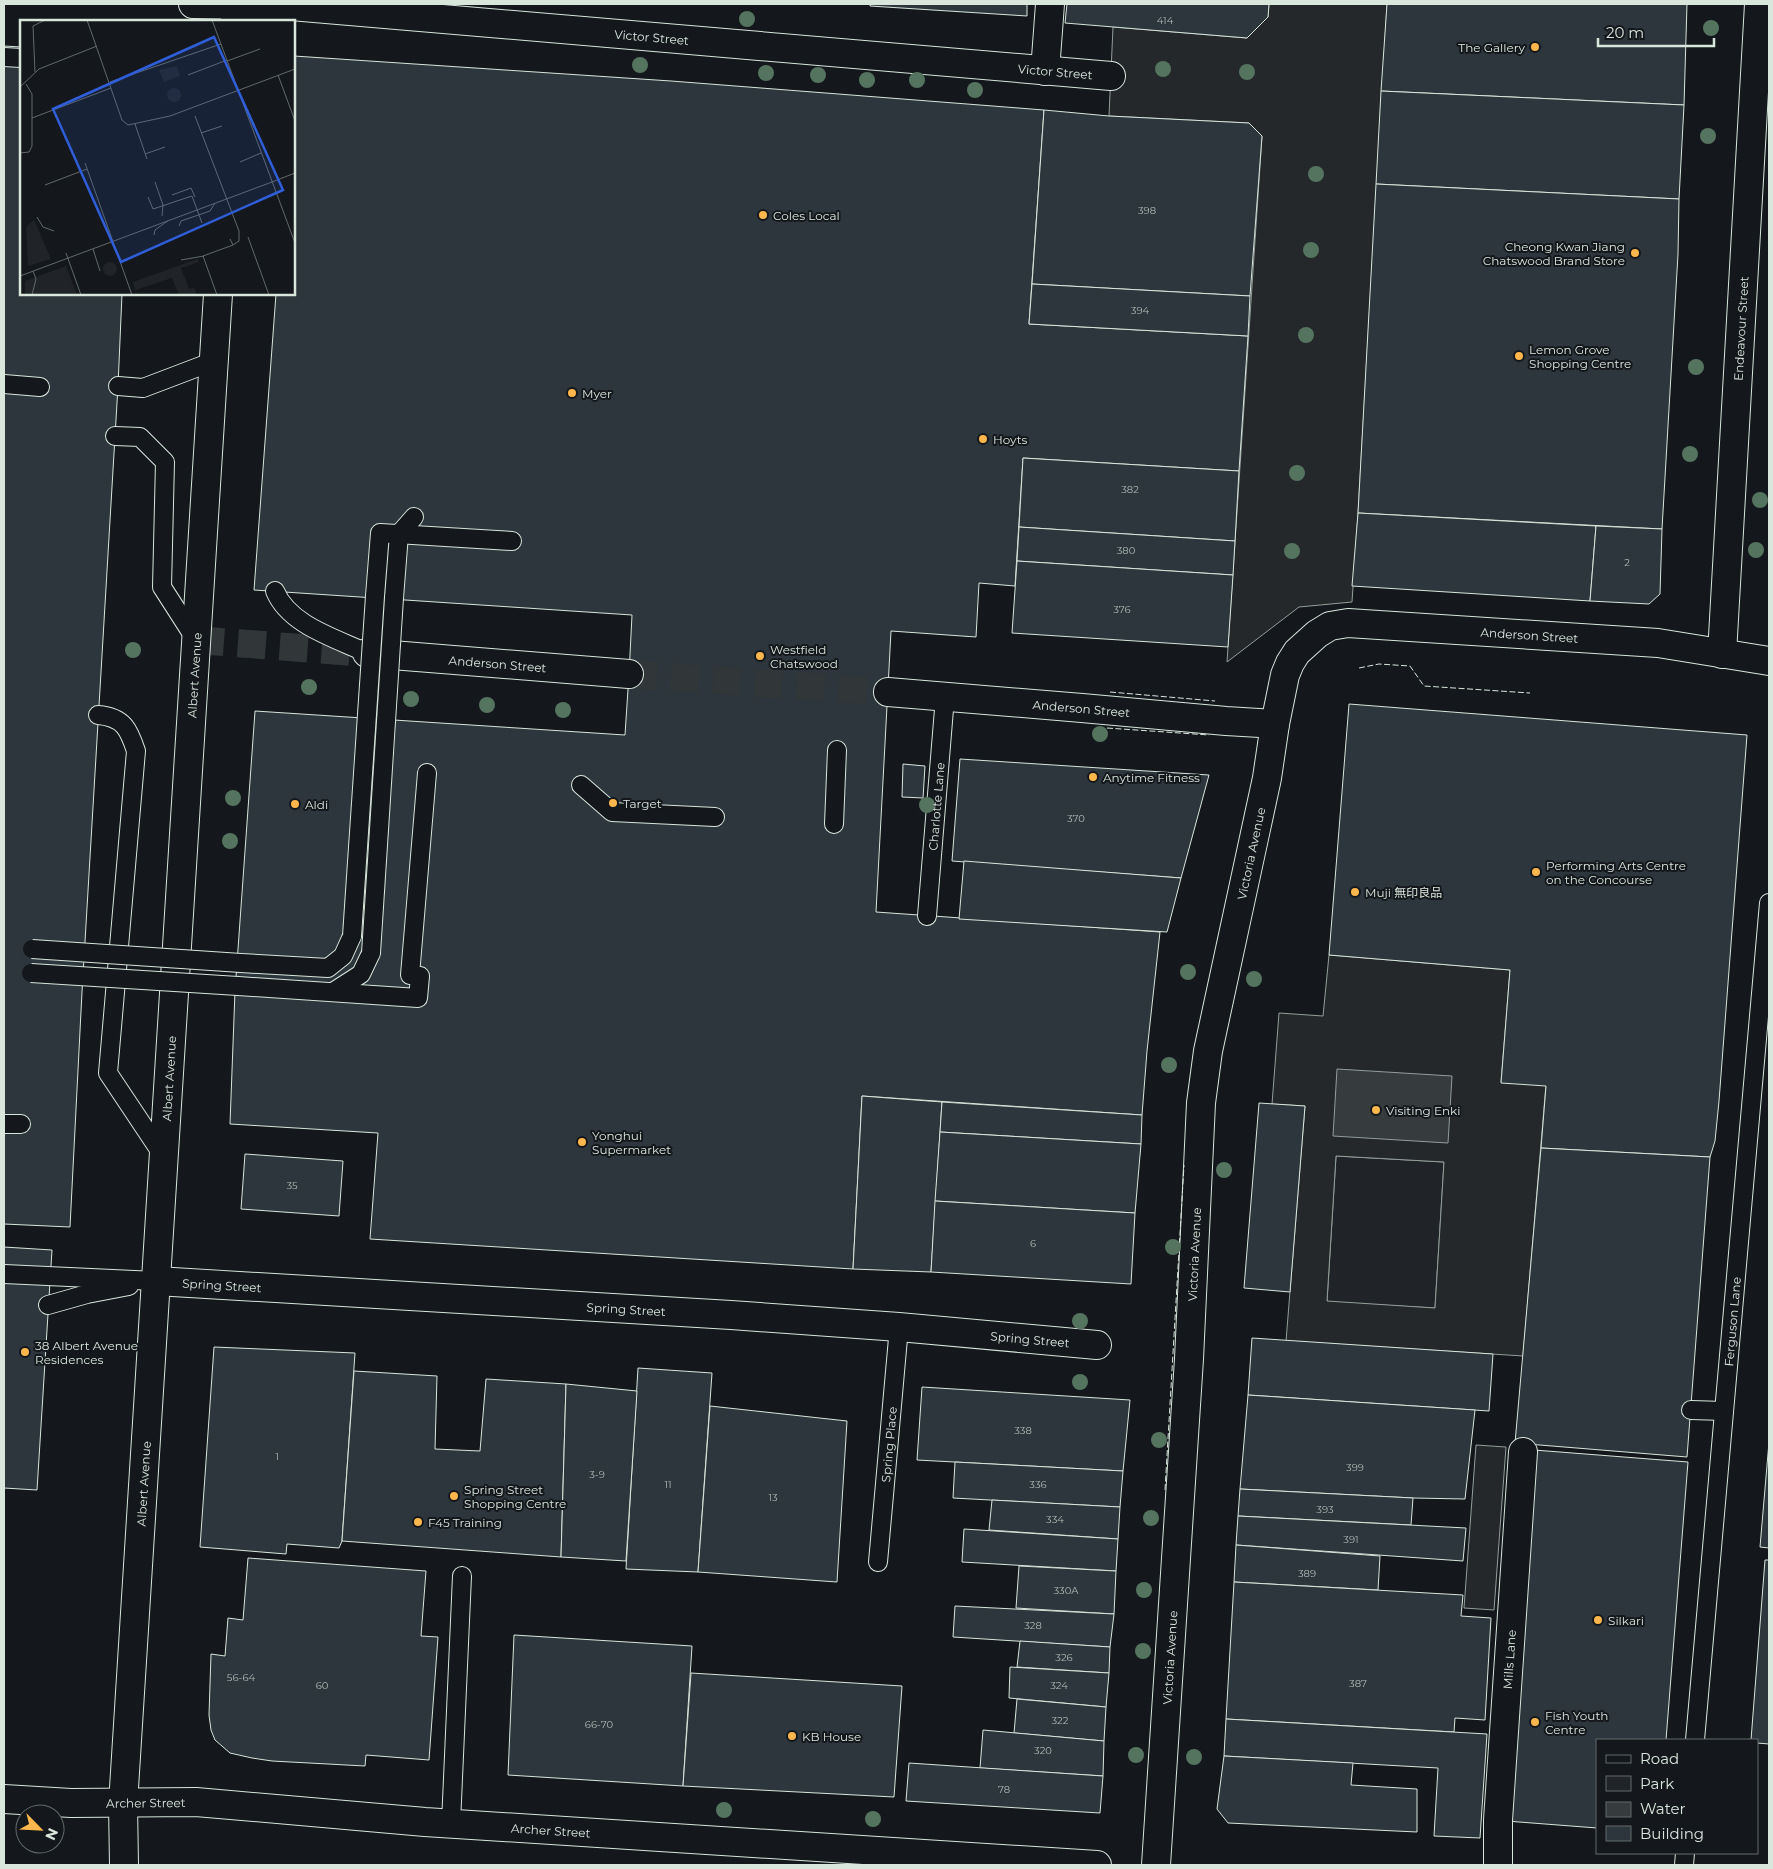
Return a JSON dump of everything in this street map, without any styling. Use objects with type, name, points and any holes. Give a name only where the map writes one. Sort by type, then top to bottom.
[{"type":"street","name":"Victor Street","points":[[193,4],[235,10],[290,6],[1112,76]]},
{"type":"street","points":[[1046,70],[1050,4]]},
{"type":"street","name":"Endeavour Street","points":[[1722,654],[1759,4]]},
{"type":"street","name":"Albert Avenue","points":[[124,1865],[123,1804],[218,295]]},
{"type":"street","name":"Anderson Street","points":[[1297,652],[1317,634],[1330,626],[1348,623],[1658,643],[1769,661]]},
{"type":"street","name":"Victoria Avenue","points":[[1156,1865],[1189,1359],[1201,1103],[1208,1050],[1267,778],[1285,675],[1297,652]]},
{"type":"street","name":"Anderson Street","points":[[367,653],[629,674]]},
{"type":"street","name":"Anderson Street","points":[[888,692],[1275,724]]},
{"type":"street","name":"Spring Street","points":[[156,1281],[899,1327],[1096,1345]]},
{"type":"street","name":"Mills Lane","points":[[1498,1865],[1498,1820],[1523,1452]]},
{"type":"street","name":"Archer Street","points":[[4,1799],[63,1803],[123,1804],[196,1802],[451,1823],[1097,1865]]},
{"type":"lane","points":[[4,57],[20,58]]},
{"type":"lane","points":[[118,386],[143,388],[214,361]]},
{"type":"lane","points":[[4,384],[40,387]]},
{"type":"lane","points":[[115,436],[140,437],[165,462],[162,587],[196,640]]},
{"type":"lane","points":[[333,992],[361,974],[371,953],[399,534],[414,517]]},
{"type":"lane","points":[[32,949],[328,968],[343,956],[352,936],[380,533],[512,541]]},
{"type":"lane","points":[[274,591],[278,600],[297,620],[367,653]]},
{"type":"lane","name":"Charlotte Lane","points":[[927,916],[945,697]]},
{"type":"lane","points":[[98,715],[111,716],[128,729],[136,751],[108,1073],[164,1158]]},
{"type":"lane","points":[[834,824],[837,750]]},
{"type":"lane","points":[[31,973],[418,998],[415,975],[427,773]]},
{"type":"lane","points":[[581,785],[612,812],[715,817]]},
{"type":"lane","name":"Ferguson Lane","points":[[1695,1739],[1769,904]]},
{"type":"lane","points":[[398,997],[415,975]]},
{"type":"lane","points":[[4,1124],[22,1124]]},
{"type":"lane","points":[[4,1274],[156,1281]]},
{"type":"lane","points":[[48,1305],[88,1294],[156,1281]]},
{"type":"lane","name":"Spring Place","points":[[878,1562],[899,1327]]},
{"type":"lane","points":[[1691,1410],[1724,1411]]},
{"type":"lane","points":[[451,1823],[462,1576]]},
{"type":"green space","points":[[1336,1156],[1444,1162],[1435,1308],[1327,1302]]},
{"type":"shaded area","points":[[1269,4],[1387,4],[1358,513],[1352,602],[1299,607],[1227,662],[1262,136],[1249,123],[1109,116],[1113,27],[1247,38],[1268,17]]},
{"type":"shaded area","points":[[1329,955],[1510,970],[1501,1082],[1546,1084],[1523,1356],[1286,1341],[1305,1106],[1272,1104],[1279,1013],[1323,1016]],"holes":[[[1336,1156],[1444,1162],[1435,1308],[1327,1301]]]},
{"type":"shaded area","points":[[1476,1445],[1506,1447],[1494,1610],[1464,1608]]},
{"type":"water","points":[[1337,1069],[1452,1076],[1448,1143],[1333,1136]]},
{"type":"building","points":[[870,4],[1027,4],[1027,16],[870,6]]},
{"type":"building","points":[[1067,4],[1269,4],[1268,17],[1247,38],[1065,23]]},
{"type":"building","name":"The Gallery","points":[[1387,4],[1687,4],[1684,105],[1381,91]]},
{"type":"building","points":[[4,46],[20,47],[20,295],[122,295],[70,1227],[4,1224]]},
{"type":"building","name":"Westfield Chatswood","points":[[295,56],[671,81],[1044,110],[1029,324],[1248,336],[1239,471],[1023,458],[1015,586],[979,583],[976,637],[891,631],[876,912],[1160,932],[1142,1115],[862,1096],[853,1269],[370,1239],[378,1133],[230,1124],[235,991],[255,711],[625,735],[632,615],[254,590],[276,295],[295,295]]},
{"type":"building","points":[[1381,91],[1684,105],[1679,199],[1376,184]]},
{"type":"building","points":[[1044,110],[1109,116],[1249,123],[1262,136],[1250,296],[1032,284]]},
{"type":"building","name":"Lemon Grove Shopping Centre","points":[[1376,184],[1679,199],[1678,254],[1662,529],[1358,513]]},
{"type":"building","points":[[1032,284],[1250,296],[1248,336],[1029,324]]},
{"type":"building","points":[[1023,458],[1239,471],[1235,541],[1019,527]]},
{"type":"building","points":[[1358,513],[1596,526],[1590,601],[1352,586]]},
{"type":"building","points":[[1596,526],[1662,529],[1660,594],[1649,604],[1590,601]]},
{"type":"building","points":[[1019,527],[1235,541],[1233,575],[1017,561]]},
{"type":"building","points":[[1017,561],[1233,575],[1228,647],[1012,633]]},
{"type":"building","name":"Performing Arts Centre on the Concourse","points":[[1349,704],[1747,735],[1719,1101],[1715,1141],[1710,1157],[1541,1148],[1546,1086],[1501,1083],[1510,970],[1329,955]]},
{"type":"building","points":[[960,759],[1209,775],[1181,878],[952,861]]},
{"type":"building","points":[[903,764],[925,766],[923,798],[902,797]]},
{"type":"building","points":[[964,861],[1181,878],[1167,932],[959,919]]},
{"type":"building","points":[[862,1096],[942,1102],[931,1272],[853,1269]]},
{"type":"building","points":[[942,1102],[1142,1115],[1141,1144],[940,1132]]},
{"type":"building","points":[[1259,1103],[1305,1106],[1290,1292],[1244,1288]]},
{"type":"building","points":[[940,1132],[1141,1144],[1135,1213],[935,1201]]},
{"type":"building","points":[[1541,1148],[1710,1157],[1687,1457],[1515,1443]]},
{"type":"building","points":[[245,1154],[343,1161],[339,1216],[241,1209]]},
{"type":"building","points":[[935,1201],[1135,1213],[1131,1284],[931,1272]]},
{"type":"building","name":"38 Albert Avenue Residences","points":[[4,1247],[52,1250],[37,1490],[4,1488]]},
{"type":"building","points":[[1252,1338],[1493,1354],[1489,1411],[1248,1395]]},
{"type":"building","points":[[214,1347],[355,1353],[342,1541],[339,1548],[287,1544],[286,1554],[200,1547]]},
{"type":"building","points":[[638,1368],[712,1373],[698,1572],[626,1569]]},
{"type":"building","name":"Spring Street Shopping Centre","points":[[354,1371],[437,1376],[435,1449],[480,1451],[486,1379],[566,1384],[561,1557],[342,1541]]},
{"type":"building","points":[[566,1384],[637,1391],[626,1561],[561,1557]]},
{"type":"building","points":[[922,1387],[1130,1400],[1123,1471],[917,1460]]},
{"type":"building","points":[[1248,1395],[1475,1410],[1465,1499],[1240,1489]]},
{"type":"building","points":[[710,1406],[847,1421],[837,1582],[698,1572]]},
{"type":"building","points":[[1769,1442],[1769,1548],[1760,1547]]},
{"type":"building","name":"Silkari","points":[[1534,1450],[1688,1462],[1666,1739],[1596,1739],[1596,1828],[1506,1821]]},
{"type":"building","points":[[955,1462],[1123,1471],[1120,1507],[953,1498]]},
{"type":"building","points":[[1240,1489],[1413,1498],[1411,1525],[1238,1516]]},
{"type":"building","points":[[992,1500],[1120,1507],[1118,1539],[989,1530]]},
{"type":"building","points":[[1238,1516],[1466,1528],[1463,1561],[1236,1545]]},
{"type":"building","points":[[964,1529],[1118,1539],[1116,1571],[962,1562]]},
{"type":"building","points":[[1236,1545],[1380,1556],[1378,1590],[1234,1582]]},
{"type":"building","points":[[248,1558],[426,1571],[421,1636],[438,1637],[429,1760],[366,1755],[365,1766],[272,1761],[230,1753],[215,1740],[211,1730],[209,1715],[211,1654],[225,1656],[228,1618],[243,1620]]},
{"type":"building","points":[[1765,1560],[1769,1560],[1769,1744],[1758,1743],[1758,1739],[1751,1739]]},
{"type":"building","points":[[1019,1566],[1116,1571],[1114,1614],[1016,1608]]},
{"type":"building","points":[[1234,1582],[1463,1595],[1461,1616],[1491,1618],[1485,1720],[1455,1718],[1454,1732],[1226,1719]]},
{"type":"building","points":[[955,1606],[1114,1614],[1110,1647],[953,1637]]},
{"type":"building","points":[[514,1635],[692,1646],[683,1786],[508,1775]]},
{"type":"building","points":[[1020,1641],[1110,1647],[1109,1673],[1017,1667]]},
{"type":"building","points":[[1010,1667],[1109,1673],[1106,1707],[1009,1698]]},
{"type":"building","name":"KB House","points":[[691,1673],[902,1686],[894,1797],[683,1786]]},
{"type":"building","points":[[1017,1699],[1106,1707],[1104,1741],[1014,1733]]},
{"type":"building","points":[[1226,1719],[1487,1734],[1480,1838],[1434,1836],[1438,1768],[1224,1756]]},
{"type":"building","points":[[983,1730],[1104,1741],[1103,1776],[980,1768]]},
{"type":"building","points":[[1224,1756],[1353,1763],[1351,1785],[1417,1789],[1417,1832],[1228,1823],[1217,1809]]},
{"type":"building","points":[[909,1763],[1103,1776],[1100,1813],[906,1801]]},
{"type":"tunnel","points":[[196,640],[367,653]]},
{"type":"tunnel","points":[[629,674],[888,692]]},
{"type":"fence","points":[[1359,668],[1379,664],[1410,666],[1424,686],[1530,693]]},
{"type":"fence","points":[[1110,692],[1215,701]]},
{"type":"fence","points":[[1107,728],[1209,735]]},
{"type":"fence","points":[[1165,1490],[1184,1165]]},
{"type":"place","name":"The Gallery","points":[[1535,47]]},
{"type":"place","name":"Coles Local","points":[[763,215]]},
{"type":"place","name":"Cheong Kwan Jiang Chatswood Brand Store","points":[[1635,253]]},
{"type":"place","name":"Lemon Grove Shopping Centre","points":[[1519,356]]},
{"type":"place","name":"Myer","points":[[572,393]]},
{"type":"place","name":"Hoyts","points":[[983,439]]},
{"type":"place","name":"Westfield Chatswood","points":[[760,656]]},
{"type":"place","name":"Anytime Fitness","points":[[1093,777]]},
{"type":"place","name":"Target","points":[[613,803]]},
{"type":"place","name":"Aldi","points":[[295,804]]},
{"type":"place","name":"Performing Arts Centre on the Concourse","points":[[1536,872]]},
{"type":"place","name":"Muji 無印良品","points":[[1355,892]]},
{"type":"place","name":"Visiting Enki","points":[[1376,1110]]},
{"type":"place","name":"Yonghui Supermarket","points":[[582,1142]]},
{"type":"place","name":"38 Albert Avenue Residences","points":[[25,1352]]},
{"type":"place","name":"Spring Street Shopping Centre","points":[[454,1496]]},
{"type":"place","name":"F45 Training","points":[[418,1522]]},
{"type":"place","name":"Silkari","points":[[1598,1620]]},
{"type":"place","name":"Fish Youth Centre","points":[[1535,1722]]},
{"type":"place","name":"KB House","points":[[792,1736]]}]
